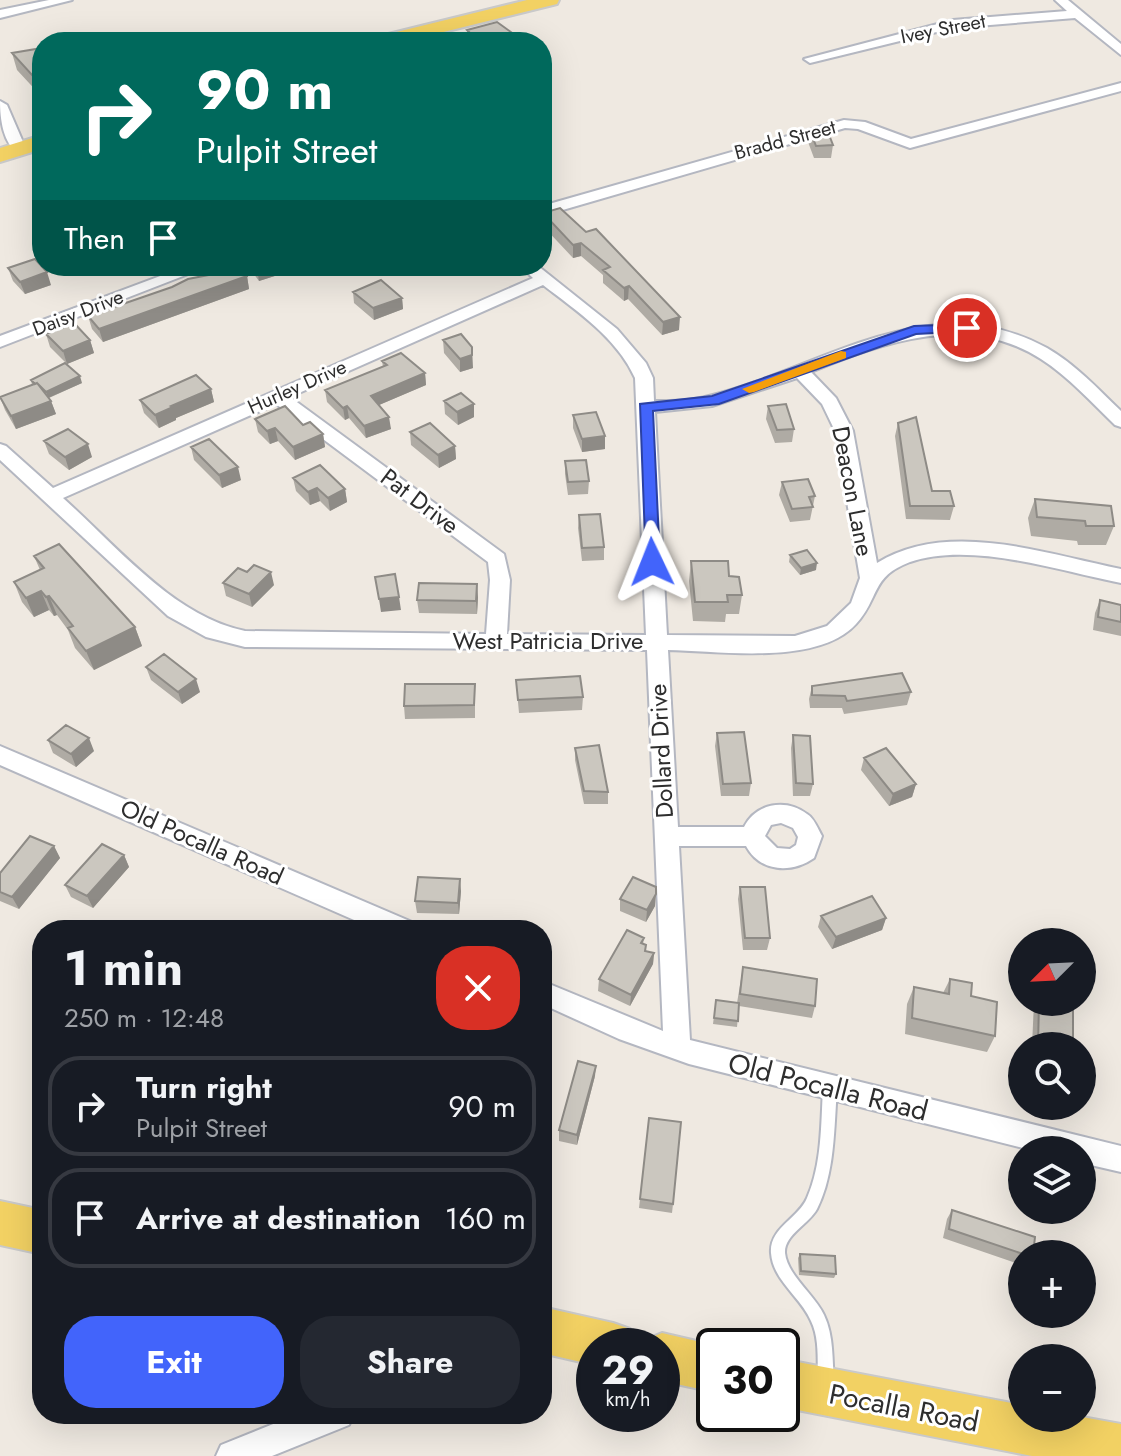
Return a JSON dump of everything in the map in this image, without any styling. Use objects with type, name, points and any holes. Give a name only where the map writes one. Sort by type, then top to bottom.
[{"type":"main road","points":[[419,32],[545,0]]},
{"type":"main road","points":[[10,152],[32,145]]},
{"type":"main road","points":[[0,1223],[32,1230]]},
{"type":"main road","points":[[552,1332],[576,1338]]},
{"type":"main road","name":"Pocalla Road","points":[[804,1388],[1121,1449]]},
{"type":"street","points":[[0,14],[66,0]]},
{"type":"street","points":[[1061,0],[1121,51]]},
{"type":"street","name":"Ivey Street","points":[[810,59],[969,21],[1078,14]]},
{"type":"street","name":"Bradd Street","points":[[552,208],[844,124],[860,125],[910,144],[1121,87]]},
{"type":"street","points":[[0,105],[10,152]]},
{"type":"street","name":"Daisy Drive","points":[[0,342],[175,276]]},
{"type":"street","name":"Hurley Drive","points":[[51,496],[277,396],[530,276]]},
{"type":"street","name":"Dollard Drive","points":[[540,276],[632,354],[644,378],[677,1048]]},
{"type":"street","points":[[645,407],[714,400],[902,333],[929,328],[967,328],[1004,336],[1039,351],[1072,375],[1121,421]]},
{"type":"street","name":"Deacon Lane","points":[[799,370],[830,402],[844,431],[870,578]]},
{"type":"street","name":"Pat Drive","points":[[277,396],[497,559],[500,580],[496,640]]},
{"type":"street","name":"West Patricia Drive","points":[[0,450],[175,611],[213,632],[232,638],[655,640],[795,644],[816,640],[848,624],[865,596],[870,578]]},
{"type":"street","points":[[870,578],[904,557],[940,549],[972,549],[1121,576]]},
{"type":"street","name":"Old Pocalla Road","points":[[0,755],[380,920]]},
{"type":"street","points":[[666,837],[753,836]]},
{"type":"street","name":"Old Pocalla Road","points":[[552,997],[628,1031],[677,1048],[1121,1159]]},
{"type":"street","points":[[232,1456],[313,1424]]},
{"type":"lane","points":[[804,1388],[820,1322],[802,1292],[780,1265],[777,1250],[783,1233],[801,1222],[811,1207],[821,1181],[830,1088]]},
{"type":"building","points":[[497,22],[511,32],[469,32],[467,30]]},
{"type":"building","points":[[32,50],[32,75],[12,53]]},
{"type":"building","points":[[826,127],[833,145],[816,146],[810,130]]},
{"type":"building","points":[[560,208],[586,232],[596,229],[680,317],[663,322],[629,286],[624,288],[603,270],[610,267],[581,243],[573,245],[552,223],[552,210]]},
{"type":"building","points":[[32,260],[32,276],[36,276],[20,282],[8,268]]},
{"type":"building","points":[[247,276],[99,329],[88,316],[172,287],[188,279]]},
{"type":"building","points":[[381,280],[402,298],[373,308],[353,292]]},
{"type":"building","points":[[74,323],[90,340],[63,351],[46,334]]},
{"type":"building","points":[[461,334],[472,347],[472,355],[460,359],[443,340]]},
{"type":"building","points":[[401,353],[425,373],[371,396],[389,417],[364,426],[347,406],[343,408],[325,390],[387,365],[382,361]]},
{"type":"building","points":[[65,363],[80,376],[46,392],[31,380]]},
{"type":"building","points":[[196,375],[211,389],[155,415],[140,400]]},
{"type":"building","points":[[37,383],[51,401],[11,416],[0,397]]},
{"type":"building","points":[[461,393],[474,404],[457,412],[444,401]]},
{"type":"building","points":[[786,404],[794,429],[777,430],[768,406]]},
{"type":"building","points":[[285,406],[303,425],[310,422],[323,434],[293,447],[275,428],[267,431],[255,419]]},
{"type":"building","points":[[596,412],[605,436],[582,439],[573,415]]},
{"type":"building","points":[[916,417],[932,491],[950,491],[954,506],[910,506],[898,423]]},
{"type":"building","points":[[430,423],[455,446],[438,455],[410,432]]},
{"type":"building","points":[[68,429],[88,444],[65,457],[44,441]]},
{"type":"building","points":[[209,439],[238,467],[219,475],[191,447]]},
{"type":"building","points":[[586,460],[589,481],[568,482],[565,461]]},
{"type":"building","points":[[320,465],[345,489],[328,498],[317,488],[308,492],[293,478]]},
{"type":"building","points":[[808,479],[815,496],[809,497],[813,507],[792,509],[782,482]]},
{"type":"building","points":[[1035,499],[1111,506],[1114,526],[1086,526],[1085,521],[1037,517]]},
{"type":"building","points":[[600,514],[604,547],[582,548],[579,515]]},
{"type":"building","points":[[59,544],[135,627],[86,651],[68,628],[73,626],[49,596],[46,597],[41,591],[26,598],[14,582],[44,568],[34,556]]},
{"type":"building","points":[[807,550],[817,563],[801,568],[790,555]]},
{"type":"building","points":[[691,561],[728,561],[729,576],[739,577],[742,595],[727,595],[728,602],[695,602]]},
{"type":"building","points":[[254,565],[271,572],[249,594],[223,583],[238,568],[247,572]]},
{"type":"building","points":[[395,574],[399,597],[379,599],[375,577]]},
{"type":"building","points":[[419,583],[477,584],[476,601],[417,600]]},
{"type":"building","points":[[1100,600],[1121,605],[1121,622],[1098,617]]},
{"type":"building","points":[[164,654],[196,679],[178,692],[146,667]]},
{"type":"building","points":[[902,673],[911,692],[847,701],[845,696],[812,695],[812,686]]},
{"type":"building","points":[[580,676],[583,697],[518,700],[516,680]]},
{"type":"building","points":[[405,684],[475,684],[474,705],[404,706]]},
{"type":"building","points":[[66,725],[89,738],[71,754],[48,740]]},
{"type":"building","points":[[744,732],[751,783],[723,784],[717,733]]},
{"type":"building","points":[[793,735],[810,736],[813,784],[796,783]]},
{"type":"building","points":[[599,745],[608,792],[584,791],[575,748]]},
{"type":"building","points":[[886,748],[916,784],[893,794],[864,758]]},
{"type":"building","points":[[30,836],[54,846],[12,897],[0,892],[0,873]]},
{"type":"building","points":[[102,844],[124,855],[87,896],[65,885]]},
{"type":"building","points":[[418,877],[460,879],[458,903],[415,901]]},
{"type":"building","points":[[633,877],[656,887],[656,894],[647,910],[620,899]]},
{"type":"building","points":[[740,887],[765,887],[770,938],[745,938]]},
{"type":"building","points":[[872,896],[886,918],[836,937],[821,916]]},
{"type":"building","points":[[627,930],[644,938],[641,943],[646,945],[645,951],[654,953],[631,995],[599,979]]},
{"type":"building","points":[[743,967],[817,979],[815,1006],[740,994]]},
{"type":"building","points":[[950,979],[972,983],[971,996],[997,1002],[995,1036],[912,1018],[914,987],[949,994]]},
{"type":"building","points":[[716,1000],[739,1003],[738,1021],[714,1018]]},
{"type":"building","points":[[1039,1016],[1073,1016],[1073,1032],[1038,1032]]},
{"type":"building","points":[[578,1061],[596,1066],[577,1135],[559,1130]]},
{"type":"building","points":[[649,1118],[681,1122],[673,1204],[640,1199]]},
{"type":"building","points":[[952,1210],[1035,1237],[1035,1240],[1008,1240],[1008,1249],[949,1229]]},
{"type":"building","points":[[800,1254],[835,1256],[836,1274],[801,1271]]},
{"type":"slow traffic","points":[[749,389],[841,355]]},
{"type":"route","points":[[652,562],[645,407],[700,404],[726,397],[914,330],[967,328]]}]
